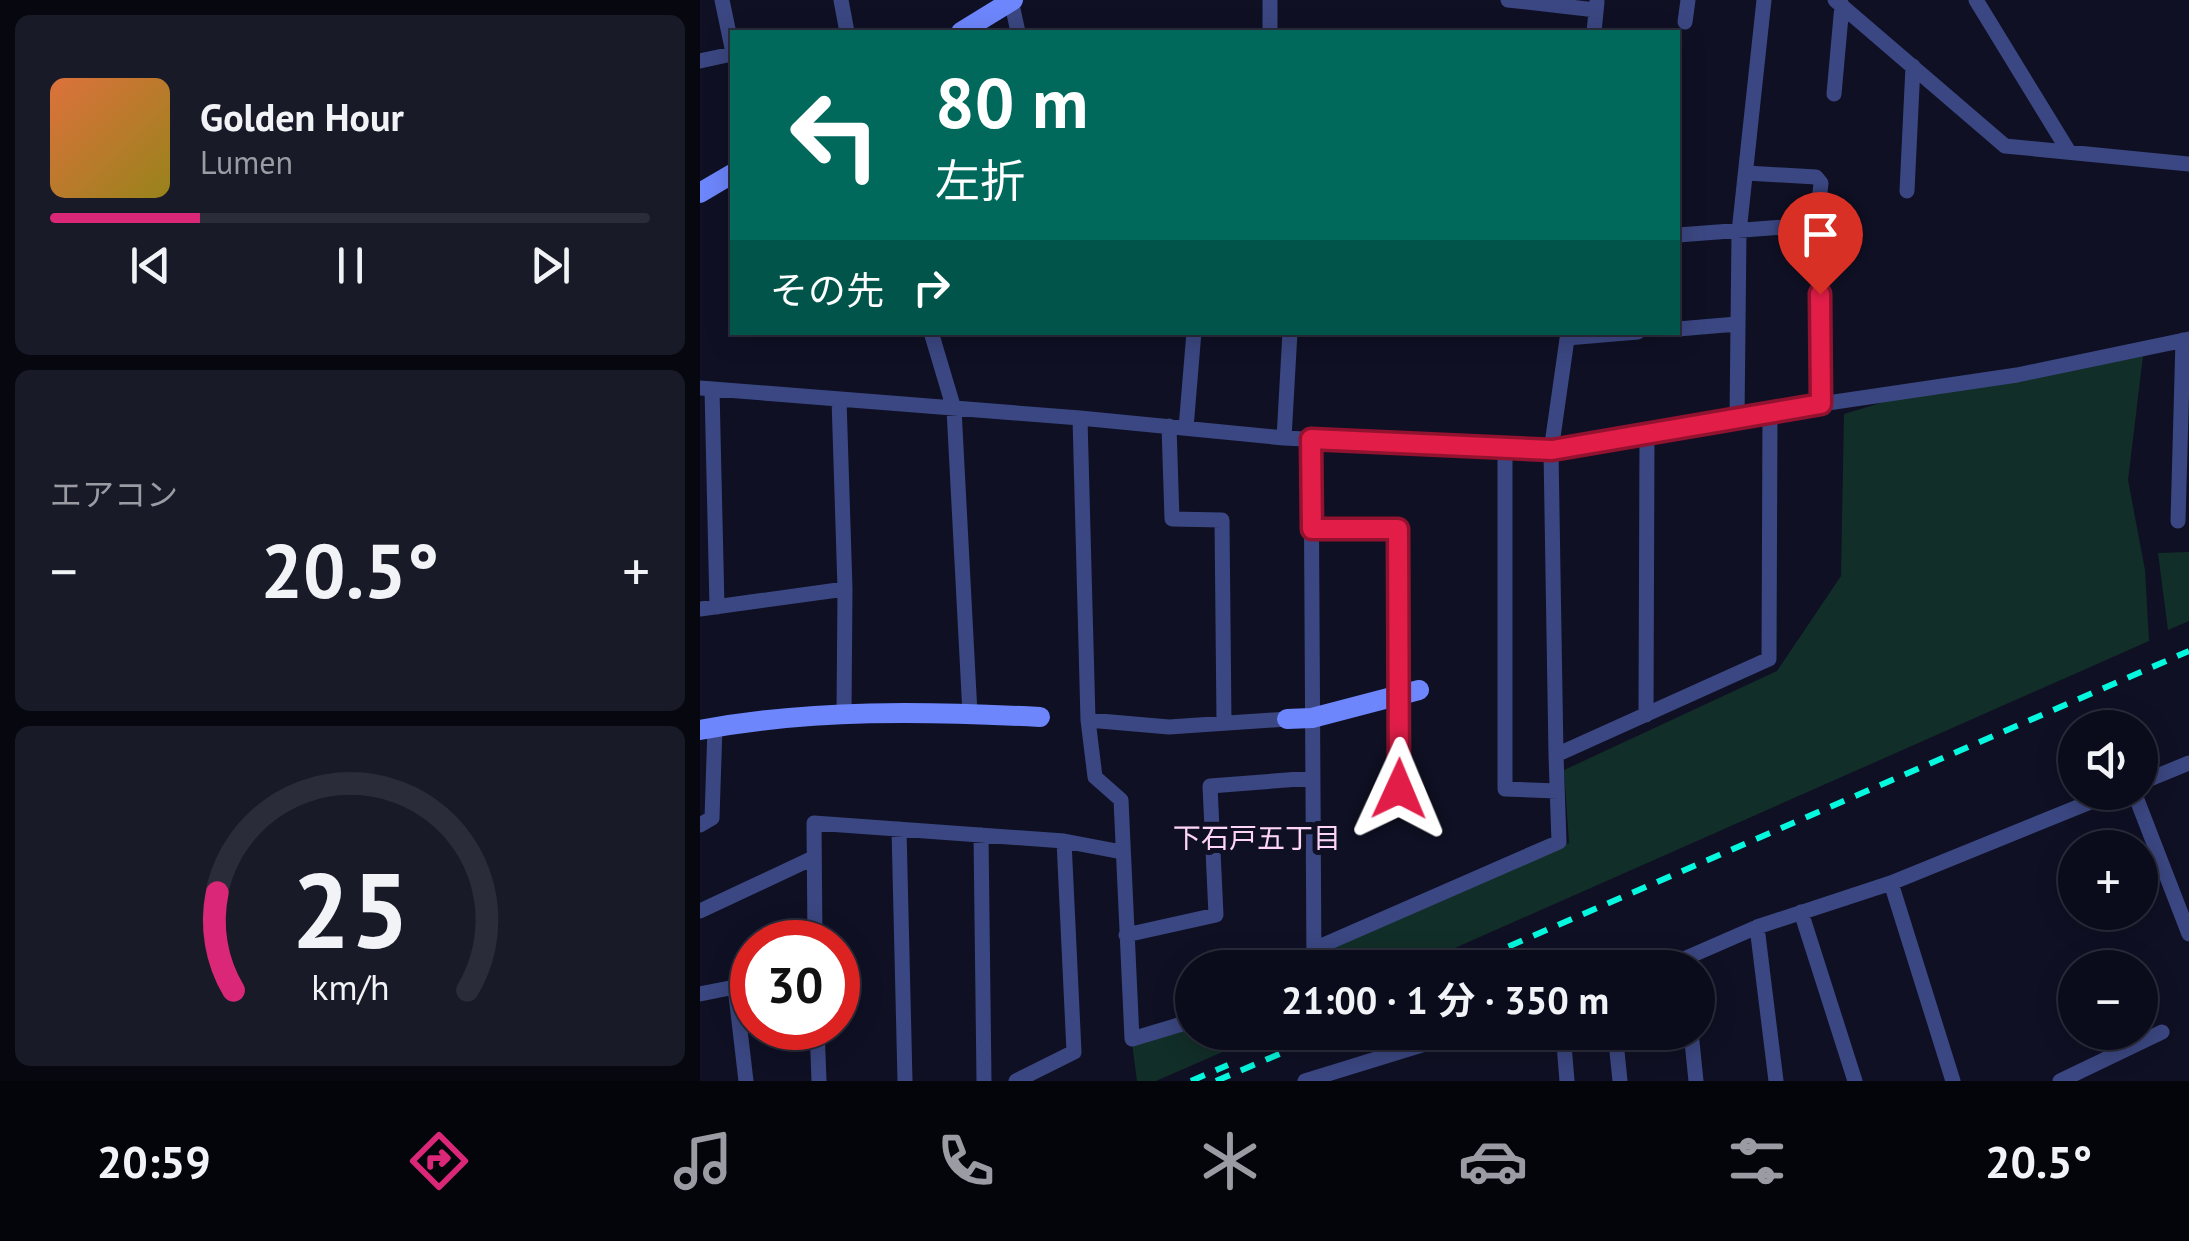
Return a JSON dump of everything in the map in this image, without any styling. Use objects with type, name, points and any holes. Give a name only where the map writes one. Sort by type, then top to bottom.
[{"type":"street","points":[[722,0],[730,41]]},
{"type":"street","points":[[840,0],[848,30]]},
{"type":"street","points":[[964,30],[1012,0],[1018,30]]},
{"type":"street","points":[[1270,0],[1270,30]]},
{"type":"street","points":[[1508,0],[1596,5],[1594,30]]},
{"type":"street","points":[[1685,22],[1688,0]]},
{"type":"street","points":[[1737,419],[1739,232],[1764,0]]},
{"type":"street","points":[[1976,0],[2069,152]]},
{"type":"street","points":[[1838,3],[2005,146],[2189,164]]},
{"type":"street","points":[[1834,94],[1838,3]]},
{"type":"street","points":[[700,61],[730,52]]},
{"type":"street","points":[[1907,191],[1913,66]]},
{"type":"street","points":[[1680,235],[1810,226],[1816,221],[1821,183],[1816,177],[1746,173]]},
{"type":"street","points":[[702,191],[730,175]]},
{"type":"street","points":[[1820,294],[1821,404]]},
{"type":"street","points":[[1680,329],[1738,324]]},
{"type":"street","points":[[931,335],[954,409],[970,714]]},
{"type":"street","points":[[1186,428],[1194,335]]},
{"type":"street","points":[[1284,438],[1290,335]]},
{"type":"street","points":[[1311,439],[1314,949],[1558,842],[1552,450],[1567,335]]},
{"type":"street","points":[[844,589],[708,608],[706,388],[1284,438],[1552,450],[2016,375],[2186,340],[2178,522]]},
{"type":"street","points":[[838,400],[844,713]]},
{"type":"street","points":[[1556,756],[1769,660],[1770,413]]},
{"type":"street","points":[[1080,418],[1088,720],[1095,777],[1121,800],[1132,1039],[1175,1026]]},
{"type":"street","points":[[1169,426],[1172,519],[1222,520],[1224,723]]},
{"type":"street","points":[[1646,715],[1647,434]]},
{"type":"street","points":[[1505,448],[1505,789],[1557,791]]},
{"type":"street","points":[[1312,529],[1398,529],[1409,693],[1399,789]]},
{"type":"street","points":[[1088,720],[1169,726],[1312,718],[1409,693]]},
{"type":"street","points":[[700,825],[712,818],[708,729],[844,713],[1040,717]]},
{"type":"street","points":[[2158,775],[2189,763]]},
{"type":"street","points":[[1126,935],[1216,915],[1210,786],[1313,778]]},
{"type":"street","points":[[1710,950],[1756,927],[1891,883],[2071,810]]},
{"type":"street","points":[[2141,810],[2189,934]]},
{"type":"street","points":[[815,920],[814,823],[1064,842],[1122,852]]},
{"type":"street","points":[[899,829],[905,1081]]},
{"type":"street","points":[[981,835],[984,1081]]},
{"type":"street","points":[[1016,1081],[1074,1052],[1064,842]]},
{"type":"street","points":[[700,911],[814,858]]},
{"type":"street","points":[[1891,883],[1953,1081]]},
{"type":"street","points":[[1801,912],[1855,1081]]},
{"type":"street","points":[[1756,927],[1776,1081]]},
{"type":"street","points":[[700,994],[735,986],[746,1081]]},
{"type":"street","points":[[2060,1081],[2162,1032]]},
{"type":"street","points":[[817,1050],[818,1081]]},
{"type":"street","points":[[1305,1081],[1342,1076],[1414,1050]]},
{"type":"street","points":[[1565,1050],[1568,1081]]},
{"type":"street","points":[[1617,1050],[1620,1081]]},
{"type":"street","points":[[1693,1050],[1696,1081]]},
{"type":"green space","points":[[2143,356],[2128,480],[2145,570],[2149,641],[1450,950],[1326,950],[1326,942],[1569,843],[1564,770],[1777,671],[1841,576],[1844,414],[1930,388]]},
{"type":"green space","points":[[2189,552],[2189,621],[2168,630],[2158,553]]},
{"type":"green space","points":[[1175,1029],[1175,1050],[1227,1050],[1156,1081],[1137,1081],[1132,1043]]},
{"type":"railway","points":[[1500,950],[2189,651]]},
{"type":"railway","points":[[1216,1081],[1289,1050]]},
{"type":"railway","points":[[1191,1081],[1228,1065]]},
{"type":"district","name":"下石戸五丁目","points":[[1257,837]]},
{"type":"route","points":[[1399,789],[1398,529],[1312,529],[1311,439],[1552,450],[1821,404],[1820,294]]}]
